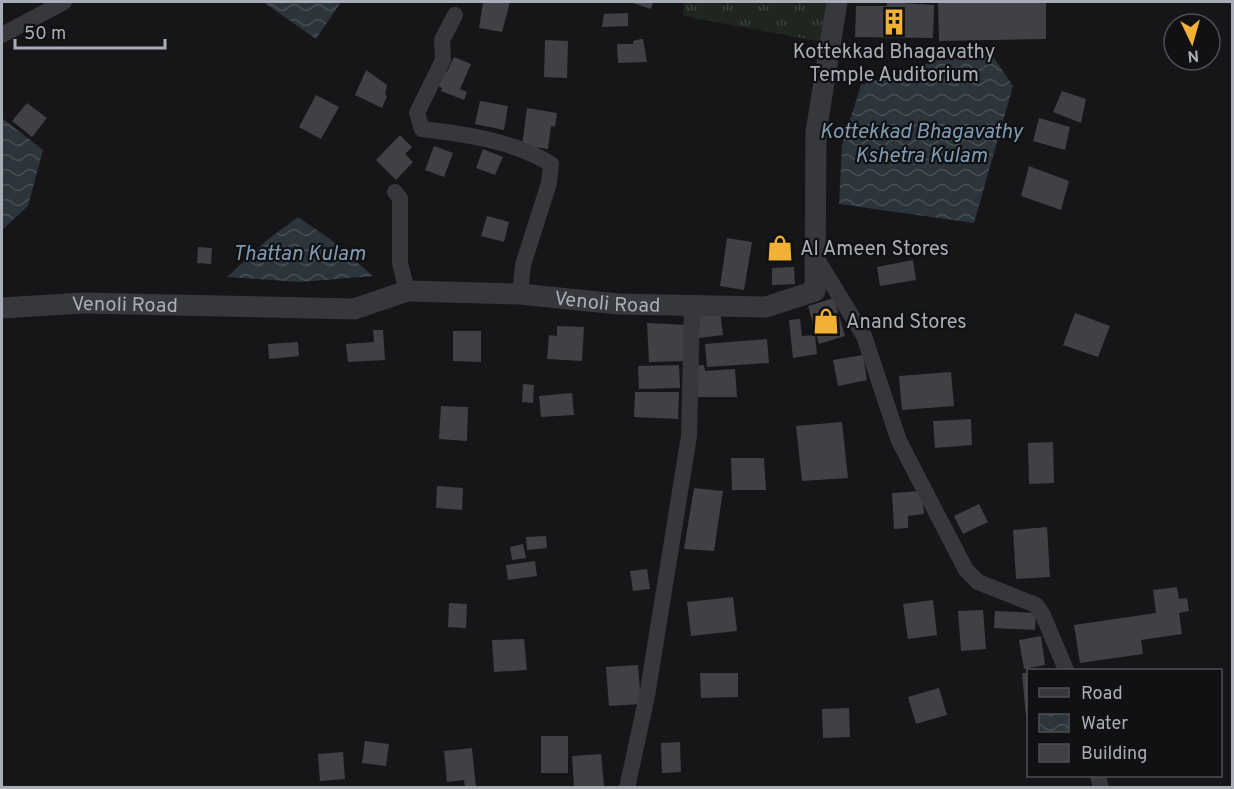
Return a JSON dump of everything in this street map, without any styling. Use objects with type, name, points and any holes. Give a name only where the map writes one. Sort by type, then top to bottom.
[{"type":"street","points":[[2,35],[64,2]]},
{"type":"street","name":"Venoli Road","points":[[2,308],[82,303],[354,309],[407,291],[520,294],[618,304],[766,307],[815,291],[816,132],[837,2]]},
{"type":"street","points":[[455,15],[442,40],[443,60],[417,113],[422,129],[454,133],[530,151],[551,164],[549,183],[523,265],[520,294]]},
{"type":"street","points":[[395,192],[400,198],[400,263],[407,291]]},
{"type":"street","points":[[814,255],[864,336],[899,441],[966,570],[978,582],[1036,605],[1043,615],[1066,669]]},
{"type":"street","points":[[627,788],[647,696],[689,436],[692,305]]},
{"type":"green space","points":[[684,2],[826,2],[823,42],[683,16]]},
{"type":"water","points":[[263,2],[341,2],[316,39]]},
{"type":"water","name":"Kottekkad Bhagavathy Kshetra Kulam","points":[[992,55],[1013,86],[974,223],[839,204],[842,145],[861,85],[937,60]]},
{"type":"water","points":[[2,118],[43,150],[28,206],[2,230]]},
{"type":"water","name":"Thattan Kulam","points":[[298,217],[330,239],[373,276],[300,282],[227,277],[267,240]]},
{"type":"building","points":[[483,2],[510,2],[502,32],[479,28]]},
{"type":"building","points":[[630,2],[653,2],[651,9]]},
{"type":"building","name":"Kottekkad Bhagavathy Temple Auditorium","points":[[887,2],[934,5],[933,38],[855,37],[856,6],[887,6]]},
{"type":"building","points":[[938,2],[1046,2],[1046,39],[939,41]]},
{"type":"building","points":[[628,13],[628,26],[602,27],[604,14]]},
{"type":"building","points":[[643,39],[647,62],[618,63],[617,44],[633,44],[633,41]]},
{"type":"building","points":[[545,40],[568,41],[567,78],[544,77]]},
{"type":"building","points":[[454,57],[471,64],[460,89],[467,92],[464,100],[441,91],[442,88],[437,85],[443,71],[447,72]]},
{"type":"building","points":[[366,70],[387,85],[385,95],[387,96],[382,108],[355,95]]},
{"type":"building","points":[[1062,91],[1086,99],[1081,123],[1053,112]]},
{"type":"building","points":[[316,95],[339,107],[321,139],[299,127]]},
{"type":"building","points":[[480,101],[508,106],[504,130],[475,124]]},
{"type":"building","points":[[27,103],[47,118],[32,137],[12,121]]},
{"type":"building","points":[[527,108],[557,113],[555,127],[551,126],[548,149],[522,145]]},
{"type":"building","points":[[1039,118],[1070,127],[1065,150],[1033,141]]},
{"type":"building","points":[[400,135],[412,147],[405,154],[413,162],[396,180],[376,160]]},
{"type":"building","points":[[434,146],[453,153],[444,177],[425,170]]},
{"type":"building","points":[[483,149],[503,157],[495,175],[476,168]]},
{"type":"building","points":[[1029,166],[1069,181],[1061,210],[1021,196]]},
{"type":"building","points":[[487,216],[509,222],[504,242],[481,236]]},
{"type":"building","points":[[727,238],[752,242],[744,290],[720,286]]},
{"type":"building","name":"Al Ameen Stores","points":[[770,241],[790,241],[790,254],[771,255]]},
{"type":"building","points":[[198,247],[212,248],[211,264],[197,263]]},
{"type":"building","points":[[913,260],[916,280],[880,286],[877,267]]},
{"type":"building","points":[[794,267],[795,284],[772,285],[772,268]]},
{"type":"building","name":"Anand Stores","points":[[834,298],[845,336],[819,344],[808,306]]},
{"type":"building","points":[[720,310],[723,335],[699,338],[696,313]]},
{"type":"building","points":[[1075,313],[1110,326],[1098,357],[1063,345]]},
{"type":"building","points":[[800,319],[802,336],[815,335],[817,354],[793,358],[789,320]]},
{"type":"building","points":[[647,323],[687,325],[687,361],[649,362]]},
{"type":"building","points":[[557,326],[584,327],[582,361],[547,359],[549,335],[557,336]]},
{"type":"building","points":[[373,330],[383,330],[385,360],[348,362],[346,344],[374,342]]},
{"type":"building","points":[[453,331],[481,331],[481,362],[453,361]]},
{"type":"building","points":[[767,339],[769,363],[707,367],[705,344]]},
{"type":"building","points":[[298,342],[299,356],[269,359],[268,344]]},
{"type":"building","points":[[863,355],[867,380],[838,386],[833,360]]},
{"type":"building","points":[[679,365],[680,388],[639,389],[638,366]]},
{"type":"building","points":[[704,365],[705,371],[735,369],[737,397],[698,397],[694,366]]},
{"type":"building","points":[[951,372],[954,406],[902,410],[899,376]]},
{"type":"building","points":[[523,384],[534,385],[533,403],[522,402]]},
{"type":"building","points":[[635,392],[679,392],[678,419],[634,417]]},
{"type":"building","points":[[572,393],[574,415],[541,417],[539,396]]},
{"type":"building","points":[[441,406],[468,407],[467,441],[439,439]]},
{"type":"building","points":[[971,419],[972,445],[935,448],[933,421]]},
{"type":"building","points":[[842,422],[848,478],[802,481],[796,426]]},
{"type":"building","points":[[1053,442],[1054,483],[1029,484],[1028,443]]},
{"type":"building","points":[[731,458],[764,458],[766,490],[732,490]]},
{"type":"building","points":[[437,486],[463,488],[462,510],[436,508]]},
{"type":"building","points":[[694,488],[723,491],[714,551],[684,549]]},
{"type":"building","points":[[922,491],[924,514],[908,516],[908,528],[894,529],[892,493]]},
{"type":"building","points":[[979,504],[988,522],[963,534],[954,516]]},
{"type":"building","points":[[1047,527],[1050,577],[1016,579],[1013,530]]},
{"type":"building","points":[[546,536],[547,548],[527,550],[526,537]]},
{"type":"building","points":[[523,544],[526,558],[512,560],[510,547]]},
{"type":"building","points":[[535,561],[537,576],[508,580],[506,565]]},
{"type":"building","points":[[647,569],[650,589],[633,591],[630,571]]},
{"type":"building","points":[[1177,587],[1179,599],[1187,598],[1189,611],[1179,613],[1182,634],[1141,640],[1143,654],[1080,663],[1074,625],[1156,613],[1153,590]]},
{"type":"building","points":[[733,597],[737,631],[691,636],[687,602]]},
{"type":"building","points":[[933,600],[937,635],[908,639],[903,604]]},
{"type":"building","points":[[449,603],[467,604],[466,628],[448,627]]},
{"type":"building","points":[[983,610],[986,649],[961,651],[958,611]]},
{"type":"building","points":[[995,611],[1036,613],[1035,630],[994,628]]},
{"type":"building","points":[[1041,636],[1045,665],[1024,669],[1019,640]]},
{"type":"building","points":[[524,639],[527,670],[494,672],[492,640]]},
{"type":"building","points":[[638,665],[641,704],[609,706],[606,667]]},
{"type":"building","points":[[700,673],[738,673],[738,697],[701,698]]},
{"type":"building","points":[[1022,673],[1027,673],[1026,716]]},
{"type":"building","points":[[939,688],[947,715],[916,724],[908,697]]},
{"type":"building","points":[[849,708],[850,737],[823,738],[822,709]]},
{"type":"building","points":[[541,736],[568,736],[568,773],[541,773]]},
{"type":"building","points":[[365,741],[389,744],[386,766],[362,763]]},
{"type":"building","points":[[680,742],[681,772],[662,773],[661,743]]},
{"type":"building","points":[[472,748],[476,788],[465,788],[464,780],[447,782],[444,751]]},
{"type":"building","points":[[343,752],[345,779],[320,781],[318,754]]},
{"type":"building","points":[[601,754],[604,786],[574,788],[572,756]]},
{"type":"place","name":"Kottekkad Bhagavathy Temple Auditorium","points":[[894,22]]},
{"type":"place","name":"Al Ameen Stores","points":[[780,248]]},
{"type":"place","name":"Anand Stores","points":[[826,321]]}]
